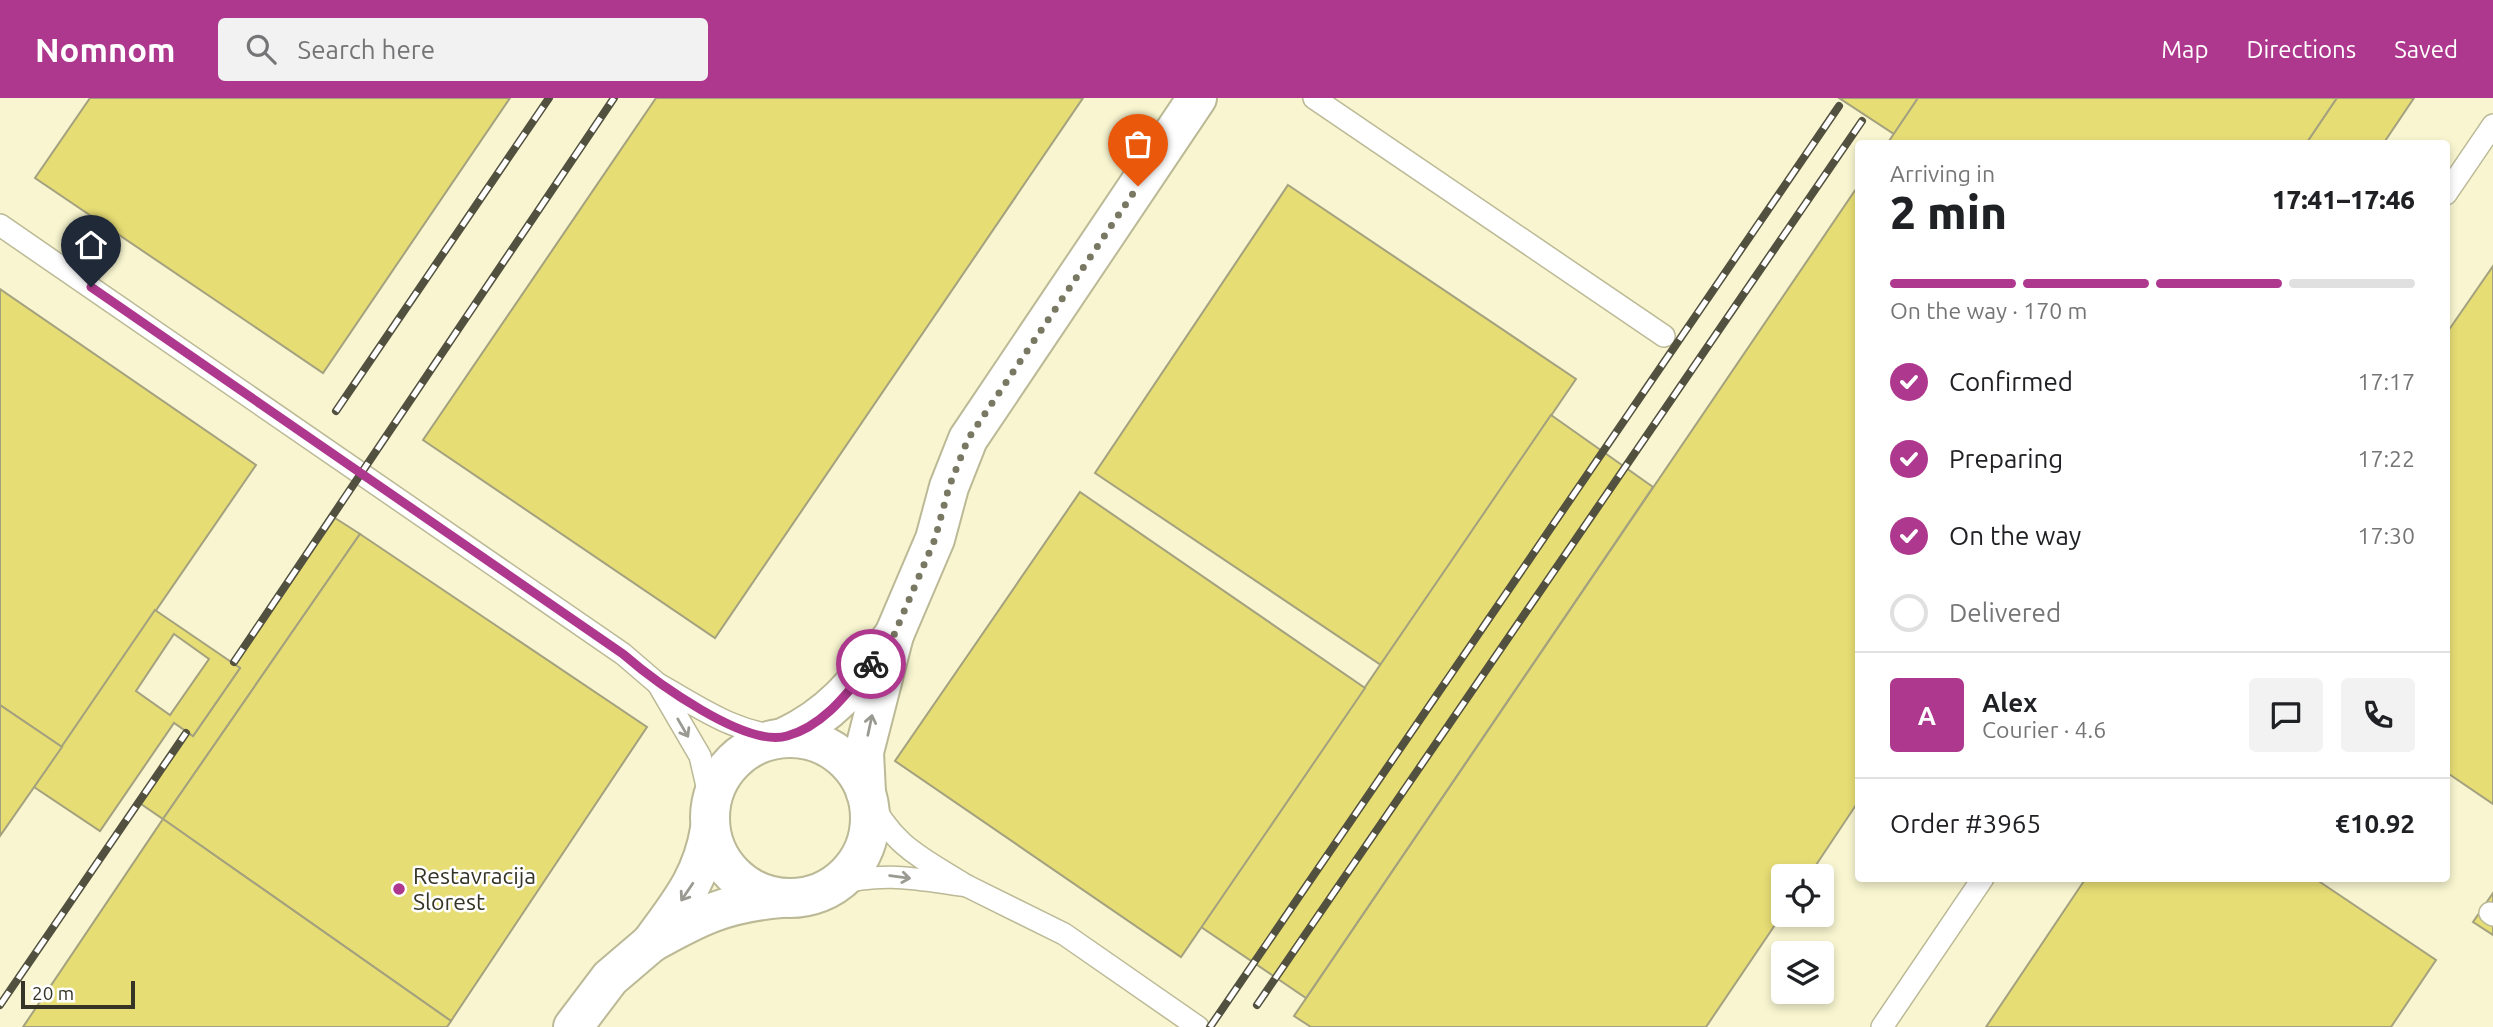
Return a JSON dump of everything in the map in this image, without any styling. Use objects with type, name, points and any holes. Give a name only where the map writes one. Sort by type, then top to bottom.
[{"type":"street","points":[[573,1027],[610,978],[651,943],[705,913],[743,901],[810,895],[833,885],[853,868],[866,844],[870,819],[864,752],[894,635],[935,539],[949,487],[968,439],[1197,98]]},
{"type":"street","points":[[651,943],[691,886],[705,860],[710,816],[720,778],[737,758],[759,744],[785,737],[813,724],[839,703],[894,635]]},
{"type":"street","points":[[785,737],[811,740],[835,751],[854,769],[866,793]]},
{"type":"street","points":[[710,816],[718,855],[734,876],[757,891],[782,898]]},
{"type":"lane","points":[[1314,98],[1664,336]]},
{"type":"lane","points":[[2450,188],[2493,125]]},
{"type":"lane","points":[[0,226],[521,583],[623,654],[658,684],[735,728],[757,735],[785,737]]},
{"type":"lane","points":[[658,684],[699,756],[710,816]]},
{"type":"lane","points":[[866,793],[881,822],[901,844],[967,886],[1063,934],[1195,1026]]},
{"type":"lane","points":[[833,885],[860,877],[889,875],[967,886]]},
{"type":"lane","points":[[1882,1027],[1980,882]]},
{"type":"building","points":[[90,98],[510,98],[323,373],[35,178]]},
{"type":"building","points":[[656,98],[1083,98],[715,638],[423,440]]},
{"type":"building","points":[[1839,98],[1918,98],[1894,134]]},
{"type":"building","points":[[1918,98],[2337,98],[2309,140],[1890,140]]},
{"type":"building","points":[[2337,98],[2414,98],[2386,140],[2309,140]]},
{"type":"building","points":[[1288,185],[1576,379],[1381,665],[1095,473]]},
{"type":"building","points":[[1855,190],[1855,806],[1817,864],[1771,864],[1771,927],[1774,927],[1706,1027],[1311,1027],[1294,1016]]},
{"type":"building","points":[[2493,266],[2493,804],[2450,775],[2450,328]]},
{"type":"building","points":[[0,289],[256,465],[62,747],[0,705]]},
{"type":"building","points":[[1551,415],[1653,487],[1306,998],[1201,927]]},
{"type":"building","points":[[1080,492],[1365,688],[1181,957],[895,761]]},
{"type":"building","points":[[335,518],[360,534],[163,819],[141,804],[189,733],[193,736],[240,668],[235,665]]},
{"type":"building","points":[[360,534],[647,727],[451,1021],[163,819]]},
{"type":"building","points":[[155,610],[240,668],[193,736],[174,723],[100,831],[34,787]],"holes":[[[174,634],[209,659],[170,715],[136,691]]]},
{"type":"building","points":[[0,705],[62,747],[0,836]]},
{"type":"building","points":[[163,819],[451,1021],[447,1027],[23,1027]]},
{"type":"building","points":[[2083,882],[2320,882],[2436,960],[2391,1027],[1986,1027]]},
{"type":"building","points":[[2493,893],[2493,935],[2473,922]]},
{"type":"railway","points":[[336,411],[549,98]]},
{"type":"railway","points":[[234,662],[614,98]]},
{"type":"railway","points":[[1210,1027],[1839,106]]},
{"type":"railway","points":[[1257,1005],[1862,121]]},
{"type":"railway","points":[[0,1005],[186,733]]},
{"type":"way so far","points":[[871,664],[894,635],[935,539],[949,487],[968,439],[1003,383],[1138,186]]},
{"type":"place","name":"Restavracija Slorest","points":[[399,889]]},
{"type":"route","points":[[91,287],[623,654],[658,684],[735,728],[757,735],[785,737],[813,724],[839,703],[871,664]]}]
